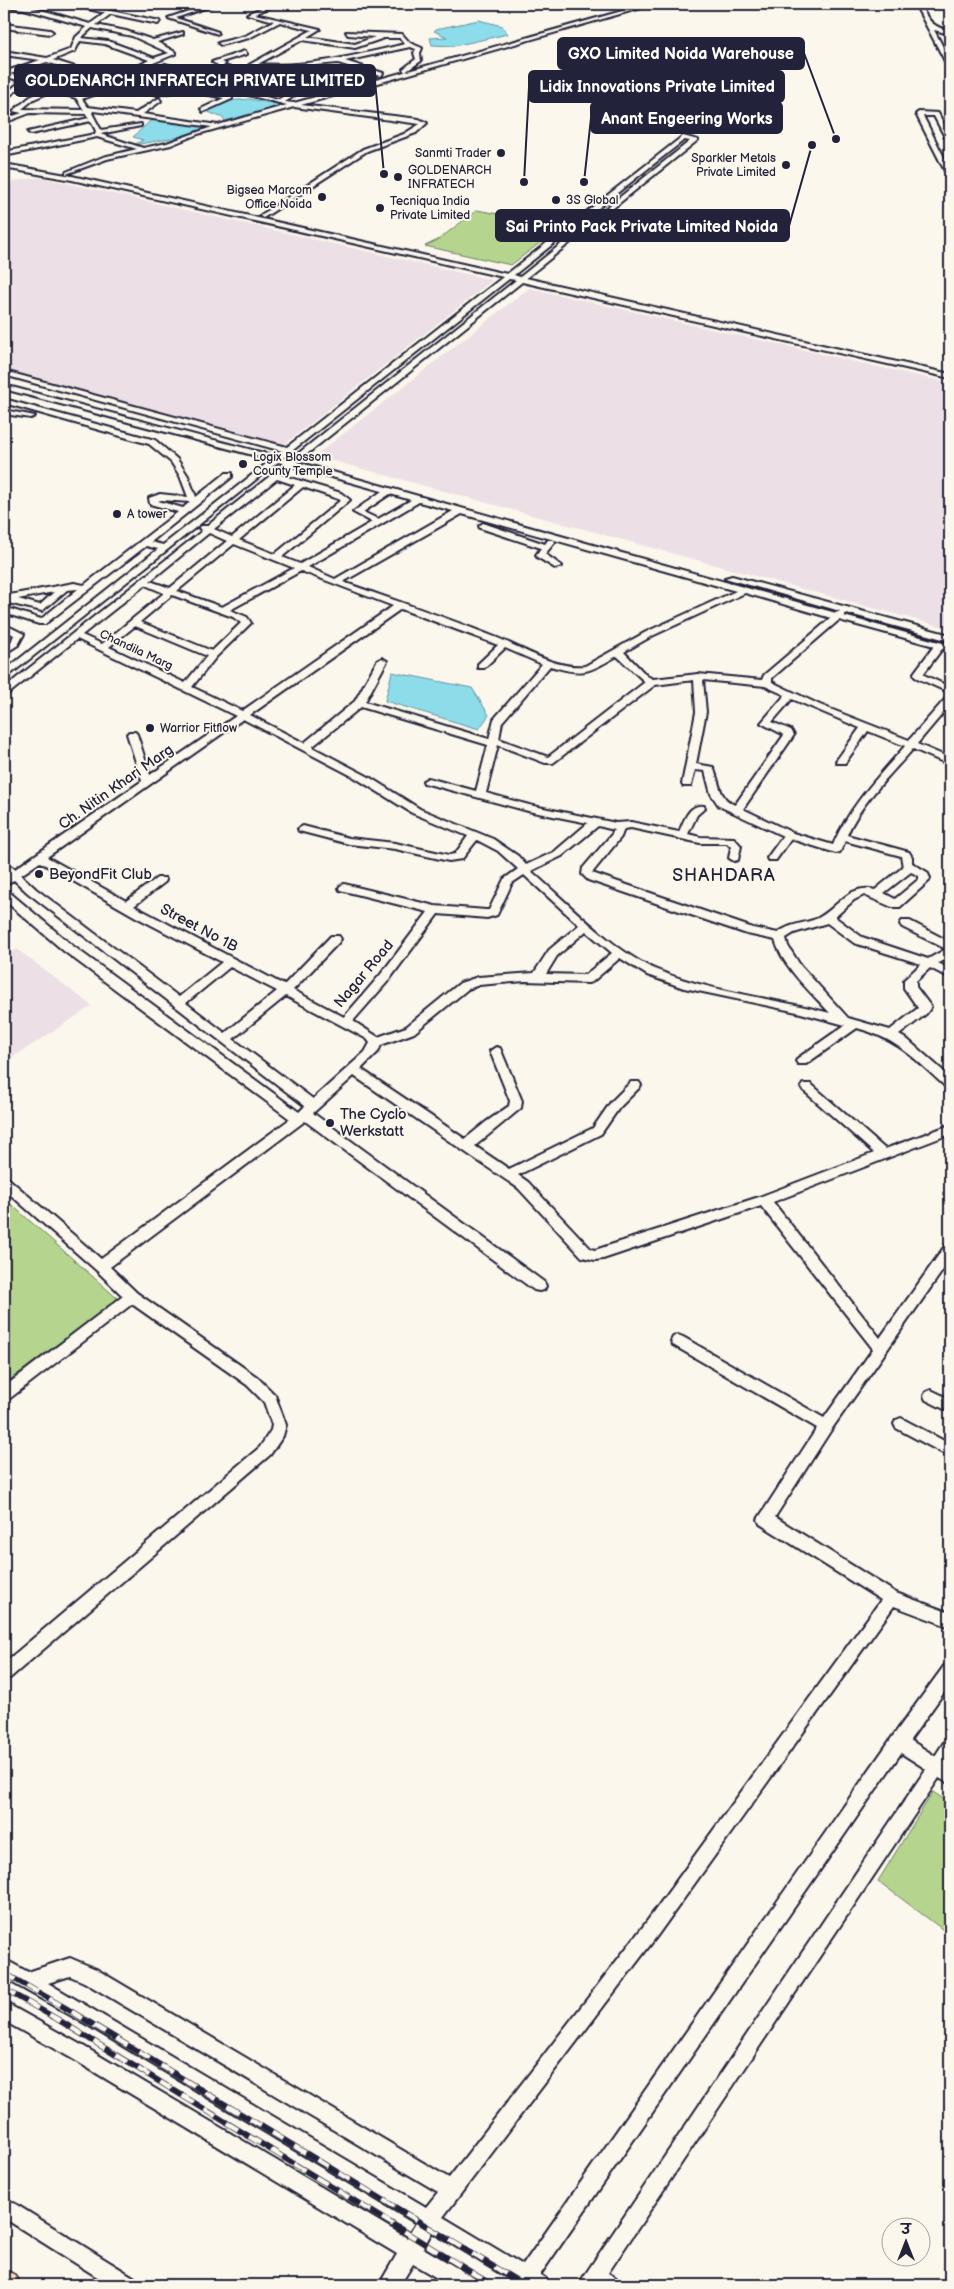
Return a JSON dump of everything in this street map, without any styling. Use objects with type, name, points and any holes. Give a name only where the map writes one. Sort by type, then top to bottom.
[{"type":"street","points":[[11,11],[33,4]]},
{"type":"street","points":[[70,4],[134,15],[158,22]]},
{"type":"street","points":[[143,27],[213,4]]},
{"type":"street","points":[[274,4],[250,14],[317,29],[252,65],[275,67],[339,61],[410,45]]},
{"type":"street","points":[[68,173],[105,158],[169,144],[189,135],[652,4]]},
{"type":"street","points":[[917,4],[950,64]]},
{"type":"street","points":[[4,5],[21,7],[91,26],[127,33],[152,42],[173,53],[140,65],[157,73],[153,78],[160,82],[163,89],[168,91]]},
{"type":"street","points":[[5,75],[73,50],[78,39],[91,26],[108,15],[108,12]]},
{"type":"street","points":[[171,18],[216,33]]},
{"type":"street","points":[[221,43],[247,37],[278,21]]},
{"type":"street","points":[[4,26],[50,32]]},
{"type":"street","points":[[929,26],[940,31],[950,32]]},
{"type":"street","points":[[127,33],[135,30]]},
{"type":"street","points":[[152,42],[181,33]]},
{"type":"street","points":[[348,33],[402,36],[410,45],[418,48],[419,60],[391,78]]},
{"type":"street","points":[[302,38],[355,46],[383,36]]},
{"type":"street","points":[[78,39],[104,42],[154,60]]},
{"type":"street","points":[[4,52],[48,60],[81,71],[92,68],[113,70],[118,72],[114,76],[156,93],[187,88],[230,98]]},
{"type":"street","points":[[245,53],[215,62],[222,64],[219,67],[258,76]]},
{"type":"street","points":[[339,61],[381,74]]},
{"type":"street","points":[[165,66],[239,86]]},
{"type":"street","points":[[263,216],[365,150],[383,142],[416,132],[424,123],[294,106],[231,90],[275,67]]},
{"type":"street","points":[[278,103],[301,89],[312,79],[324,75],[336,74],[361,80],[381,74],[406,70]]},
{"type":"street","points":[[5,75],[79,98],[95,93],[120,79]]},
{"type":"street","points":[[60,92],[84,80],[108,85]]},
{"type":"street","points":[[4,98],[24,82]]},
{"type":"street","points":[[50,90],[32,98],[16,111],[88,110],[138,114],[175,122],[224,125]]},
{"type":"street","points":[[202,110],[242,94]]},
{"type":"street","points":[[79,98],[94,119],[98,133]]},
{"type":"street","points":[[138,114],[159,100]]},
{"type":"street","points":[[4,121],[30,112]]},
{"type":"street","points":[[950,141],[936,114],[919,114],[950,175]]},
{"type":"street","points":[[31,132],[94,119]]},
{"type":"street","points":[[4,154],[139,124]]},
{"type":"street","points":[[118,128],[141,133]]},
{"type":"street","points":[[98,133],[143,149]]},
{"type":"street","points":[[4,693],[695,140],[683,138],[286,452],[7,669]]},
{"type":"street","points":[[4,161],[15,166],[950,369]]},
{"type":"street","points":[[4,167],[27,167],[68,173],[511,274]]},
{"type":"street","points":[[525,277],[950,376]]},
{"type":"street","points":[[4,374],[286,452],[299,458],[462,505],[950,638]]},
{"type":"street","points":[[4,379],[286,452]]},
{"type":"street","points":[[6,390],[276,459],[388,491],[418,500],[546,547]]},
{"type":"street","points":[[4,401],[55,414],[160,446],[180,467],[194,502]]},
{"type":"street","points":[[4,412],[37,417],[55,414]]},
{"type":"street","points":[[4,610],[42,622],[231,475],[250,479]]},
{"type":"street","points":[[276,476],[338,495],[346,500],[276,558]]},
{"type":"street","points":[[103,648],[300,484]]},
{"type":"street","points":[[379,522],[357,512],[388,491]]},
{"type":"street","points":[[184,511],[153,502],[152,500],[160,497],[194,502]]},
{"type":"street","points":[[222,610],[300,568],[418,500]]},
{"type":"street","points":[[336,582],[456,514],[554,538],[950,648]]},
{"type":"street","points":[[194,524],[300,568],[504,644],[548,663],[582,670],[688,615],[743,591]]},
{"type":"street","points":[[554,538],[540,555],[558,566]]},
{"type":"street","points":[[147,540],[166,546]]},
{"type":"street","points":[[143,581],[222,610],[244,619],[246,623],[213,655],[187,687]]},
{"type":"street","points":[[5,599],[64,588],[85,588]]},
{"type":"street","points":[[5,599],[42,608],[64,588]]},
{"type":"street","name":"Ch. Nitin Khari Marg","points":[[4,882],[399,606]]},
{"type":"street","points":[[767,683],[767,677],[846,610]]},
{"type":"street","points":[[133,622],[213,655]]},
{"type":"street","points":[[4,627],[19,634],[15,643],[4,651]]},
{"type":"street","name":"Chandila Marg","points":[[75,635],[187,687],[305,747],[359,776],[415,810],[499,845],[516,858],[524,870],[619,953],[651,972],[688,985],[843,1019],[891,1035],[904,1043],[950,1084]]},
{"type":"street","points":[[482,666],[504,644]]},
{"type":"street","points":[[940,645],[919,673],[920,677],[950,690]]},
{"type":"street","points":[[617,651],[644,678],[652,682]]},
{"type":"street","points":[[305,747],[359,703],[382,661]]},
{"type":"street","points":[[480,795],[497,722],[548,663]]},
{"type":"street","points":[[686,784],[701,712],[698,677]]},
{"type":"street","points":[[359,703],[493,742],[550,761],[652,682],[698,677],[767,683],[790,695],[950,762]]},
{"type":"street","points":[[736,812],[789,735],[788,732],[766,724],[790,695]]},
{"type":"street","points":[[690,766],[709,769],[716,794],[723,804],[736,812],[789,835],[836,850],[846,826],[868,795],[950,699]]},
{"type":"street","points":[[841,761],[866,727]]},
{"type":"street","points":[[132,734],[148,783]]},
{"type":"street","points":[[428,781],[528,808],[616,826],[631,825],[700,840],[730,840],[736,846],[734,858]]},
{"type":"street","points":[[682,836],[693,814],[700,808]]},
{"type":"street","points":[[344,888],[436,910],[487,914],[492,912],[508,880],[558,854],[597,821]]},
{"type":"street","points":[[616,826],[619,829],[617,835],[587,870],[587,874],[592,878],[751,931],[780,937]]},
{"type":"street","points":[[303,829],[349,841],[395,846],[450,858],[458,857],[474,836]]},
{"type":"street","points":[[772,858],[789,835]]},
{"type":"street","points":[[780,937],[788,930],[828,918],[844,902],[865,891],[896,904],[925,878],[923,874],[910,867],[906,862],[907,856],[905,854],[842,837]]},
{"type":"street","name":"Street No 1B","points":[[40,857],[127,906],[346,1022]]},
{"type":"street","points":[[4,865],[14,876],[225,1039],[306,1113]]},
{"type":"street","points":[[876,894],[910,867]]},
{"type":"street","points":[[127,906],[161,880]]},
{"type":"street","points":[[4,894],[70,949],[306,1113],[539,1286]]},
{"type":"street","name":"Nagar Road","points":[[376,1042],[372,1036],[346,1022],[385,977],[436,910]]},
{"type":"street","points":[[828,918],[858,940],[929,963],[950,974]]},
{"type":"street","points":[[906,924],[950,947]]},
{"type":"street","points":[[538,977],[552,953],[586,925]]},
{"type":"street","points":[[780,937],[784,951],[819,994],[843,1019]]},
{"type":"street","points":[[225,1039],[286,990],[335,939]]},
{"type":"street","points":[[891,1035],[925,1007],[909,984],[910,980],[929,963],[950,952]]},
{"type":"street","points":[[101,1266],[306,1113],[374,1049],[376,1042],[410,1030],[464,986],[478,980],[538,977],[588,979],[619,953]]},
{"type":"street","points":[[179,1004],[230,961]]},
{"type":"street","points":[[802,1061],[857,1023]]},
{"type":"street","points":[[466,1146],[490,1125],[516,1108],[516,1101],[496,1051]]},
{"type":"street","points":[[353,1070],[524,1186],[587,1253],[595,1255],[603,1254],[764,1200],[950,1129]]},
{"type":"street","points":[[508,1175],[597,1131],[615,1105],[635,1086]]},
{"type":"street","points":[[807,1087],[883,1154]]},
{"type":"street","points":[[4,1182],[101,1266],[132,1297],[252,1380],[270,1399],[279,1425],[278,1432],[265,1451],[4,1673]]},
{"type":"street","points":[[764,1200],[880,1349]]},
{"type":"street","points":[[950,1250],[826,1426],[765,1519],[891,1598],[950,1620]]},
{"type":"street","points":[[4,1396],[132,1297]]},
{"type":"street","points":[[678,1342],[826,1426]]},
{"type":"street","points":[[931,1396],[950,1406]]},
{"type":"street","points":[[901,1424],[950,1451]]},
{"type":"street","points":[[389,2285],[411,2253],[428,2221],[651,1930],[891,1598]]},
{"type":"street","points":[[4,1968],[92,2018],[528,2283],[899,1742],[950,1671]]},
{"type":"street","points":[[899,1742],[944,1772]]},
{"type":"street","points":[[597,2282],[944,1772],[950,1748]]},
{"type":"street","points":[[26,1981],[70,1967],[90,1974],[452,2190]]},
{"type":"street","points":[[4,2011],[466,2285]]},
{"type":"street","points":[[4,2207],[128,2285]]},
{"type":"shaded area","points":[[40,177],[493,280],[282,446],[4,371],[4,183]]},
{"type":"shaded area","points":[[529,288],[950,383],[950,629],[315,456]]},
{"type":"shaded area","points":[[17,949],[92,1006],[4,1063],[4,957]]},
{"type":"green space","points":[[477,210],[562,226],[511,265],[425,246],[438,240]]},
{"type":"green space","points":[[4,1198],[118,1299],[4,1384]]},
{"type":"green space","points":[[933,1792],[950,1803],[950,1935],[878,1881]]},
{"type":"water","points":[[479,20],[502,26],[508,34],[454,46],[432,45],[430,38],[447,37],[434,31],[436,29]]},
{"type":"water","points":[[249,99],[283,105],[284,107],[226,123],[223,118],[206,111],[227,101]]},
{"type":"water","points":[[156,119],[164,122],[170,120],[213,125],[212,127],[175,138],[133,145],[143,140],[133,137],[149,122]]},
{"type":"water","points":[[392,672],[472,688],[489,715],[479,729],[385,701]]},
{"type":"railway","points":[[4,1973],[64,2007],[524,2285]]},
{"type":"railway","points":[[4,1989],[57,2019],[492,2285]]},
{"type":"place","name":"GXO Limited Noida Warehouse","points":[[836,139]]},
{"type":"place","name":"Sai Printo Pack Private Limited Noida","points":[[812,145]]},
{"type":"place","name":"Sanmti Trader","points":[[501,153]]},
{"type":"place","name":"Sparkler Metals Private Limited","points":[[786,165]]},
{"type":"place","name":"GOLDENARCH INFRATECH PRIVATE LIMITED","points":[[384,174]]},
{"type":"place","name":"GOLDENARCH INFRATECH","points":[[398,177]]},
{"type":"place","name":"Lidix Innovations Private Limited","points":[[524,182]]},
{"type":"place","name":"Anant Engeering Works","points":[[584,182]]},
{"type":"place","name":"Bigsea Marcom Office Noida","points":[[322,197]]},
{"type":"place","name":"3S Global","points":[[556,200]]},
{"type":"place","name":"Tecniqua India Private Limited","points":[[380,208]]},
{"type":"place","name":"Logix Blossom County Temple","points":[[243,464]]},
{"type":"place","name":"A tower","points":[[117,514]]},
{"type":"place","name":"Warrior Fitflow","points":[[150,728]]},
{"type":"place","name":"BeyondFit Club","points":[[39,874]]},
{"type":"place","name":"The Cyclo Werkstatt","points":[[330,1123]]},
{"type":"district","name":"SHAHDARA","points":[[724,875]]}]
